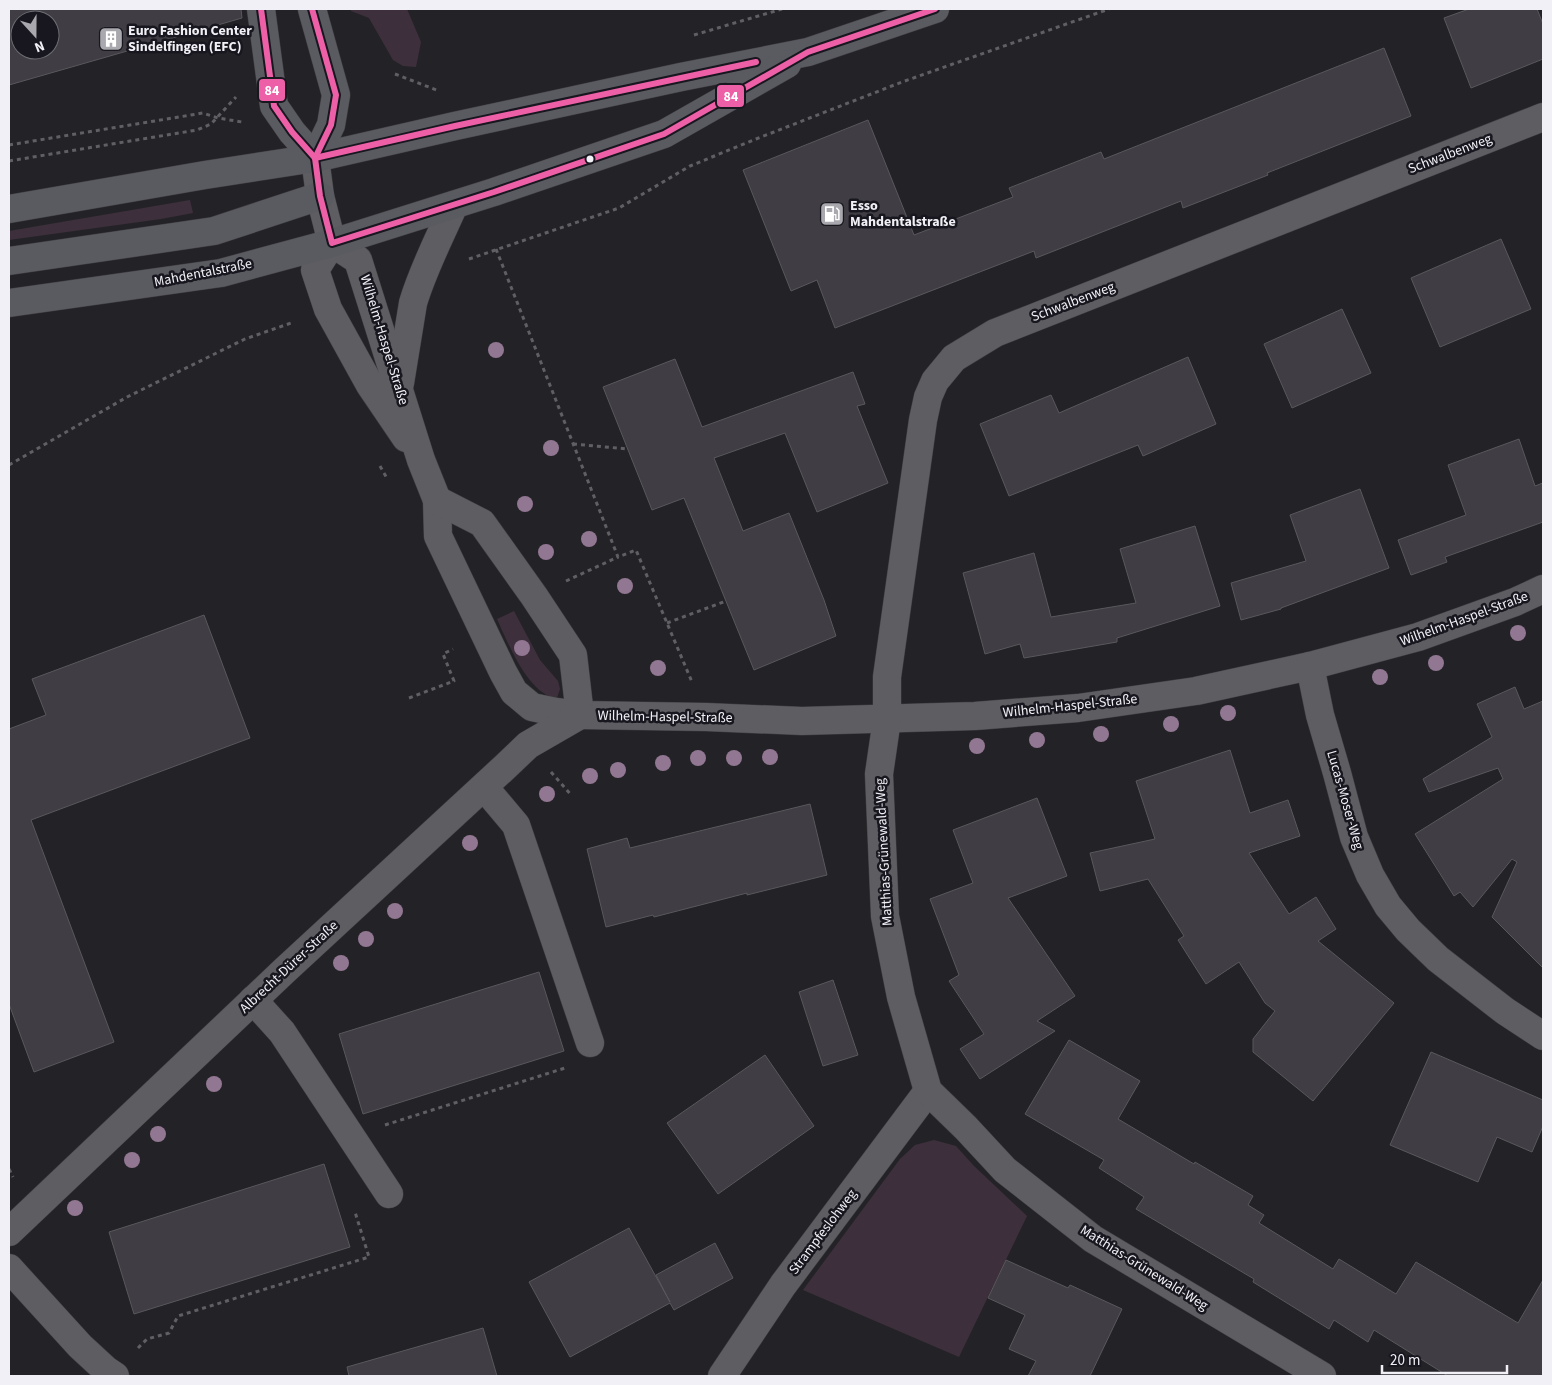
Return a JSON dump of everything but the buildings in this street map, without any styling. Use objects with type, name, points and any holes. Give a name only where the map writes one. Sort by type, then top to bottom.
[{"type":"main road","points":[[261,9],[274,106],[292,132],[315,158],[331,125],[336,95],[312,9]]},
{"type":"main road","name":"Mahdentalstraße","points":[[9,209],[315,158],[681,77],[808,52],[935,9]]},
{"type":"main road","name":"Mahdentalstraße","points":[[9,303],[221,273],[332,243],[454,205],[664,134],[808,52]]},
{"type":"main road","points":[[9,261],[214,231],[320,196]]},
{"type":"street","name":"Schwalbenweg","points":[[886,719],[887,677],[923,420],[928,397],[935,381],[954,358],[995,333],[1543,117]]},
{"type":"street","points":[[315,158],[320,196],[332,243]]},
{"type":"street","points":[[399,389],[413,303],[422,276],[454,205]]},
{"type":"street","name":"Wilhelm-Haspel-Straße","points":[[421,460],[370,385],[328,309],[315,270],[332,243],[358,260],[421,460],[437,500],[438,536],[503,672],[514,692],[532,707],[580,715],[802,721],[975,716],[1078,708],[1196,691],[1310,666],[1418,637],[1515,602],[1543,589]]},
{"type":"street","name":"Wilhelm-Haspel-Straße","points":[[437,500],[482,523],[573,655],[580,715]]},
{"type":"street","name":"Lucas-Moser-Weg","points":[[1310,666],[1320,715],[1354,837],[1370,874],[1388,906],[1408,930],[1438,959],[1505,1011],[1543,1036]]},
{"type":"street","name":"Albrecht-Dürer-Straße","points":[[9,1232],[253,1000],[528,745],[580,715]]},
{"type":"street","name":"Matthias-Grünewald-Weg","points":[[886,719],[879,774],[885,916],[901,997],[928,1091],[1005,1170],[1094,1239],[1322,1376]]},
{"type":"street","points":[[484,787],[516,825],[590,1043]]},
{"type":"street","points":[[253,1000],[282,1032],[389,1194]]},
{"type":"street","name":"Strampfeslohweg","points":[[722,1376],[783,1285],[928,1091]]},
{"type":"street","points":[[9,1268],[80,1346],[115,1376]]},
{"type":"path","points":[[422,276],[620,208],[690,166],[765,135],[902,82],[1108,9]]},
{"type":"path","points":[[395,74],[447,94]]},
{"type":"path","points":[[9,145],[203,113],[218,118],[211,124],[197,130],[9,161]]},
{"type":"path","points":[[496,249],[618,557],[636,550],[706,717]]},
{"type":"path","points":[[9,465],[127,397],[237,343],[328,309]]},
{"type":"path","points":[[573,444],[628,449]]},
{"type":"path","points":[[667,623],[726,601]]},
{"type":"path","points":[[410,698],[454,682],[443,654],[461,646]]},
{"type":"path","points":[[147,1339],[169,1333]]},
{"type":"shaded area","points":[[351,9],[407,9],[421,42],[416,67],[403,66],[393,60],[369,18],[351,11]]},
{"type":"shaded area","points":[[190,200],[193,213],[9,240],[9,231]]},
{"type":"shaded area","points":[[514,611],[540,660],[558,681],[560,689],[557,698],[547,695],[537,688],[528,678],[513,653],[497,619]]},
{"type":"shaded area","points":[[934,1140],[956,1146],[974,1166],[1027,1216],[959,1357],[803,1290],[900,1159],[915,1145]]},
{"type":"transit line","name":"84","points":[[261,9],[274,106],[292,132],[315,158]]},
{"type":"transit line","name":"84","points":[[312,9],[336,95],[331,125],[315,158],[320,196],[332,243],[494,192],[664,134],[808,52],[935,9]]},
{"type":"transit line","name":"84","points":[[315,158],[756,62]]},
{"type":"place","name":"Euro Fashion Center Sindelfingen (EFC)","points":[[111,39]]},
{"type":"place","name":"Esso Mahdentalstraße","points":[[832,214]]}]
